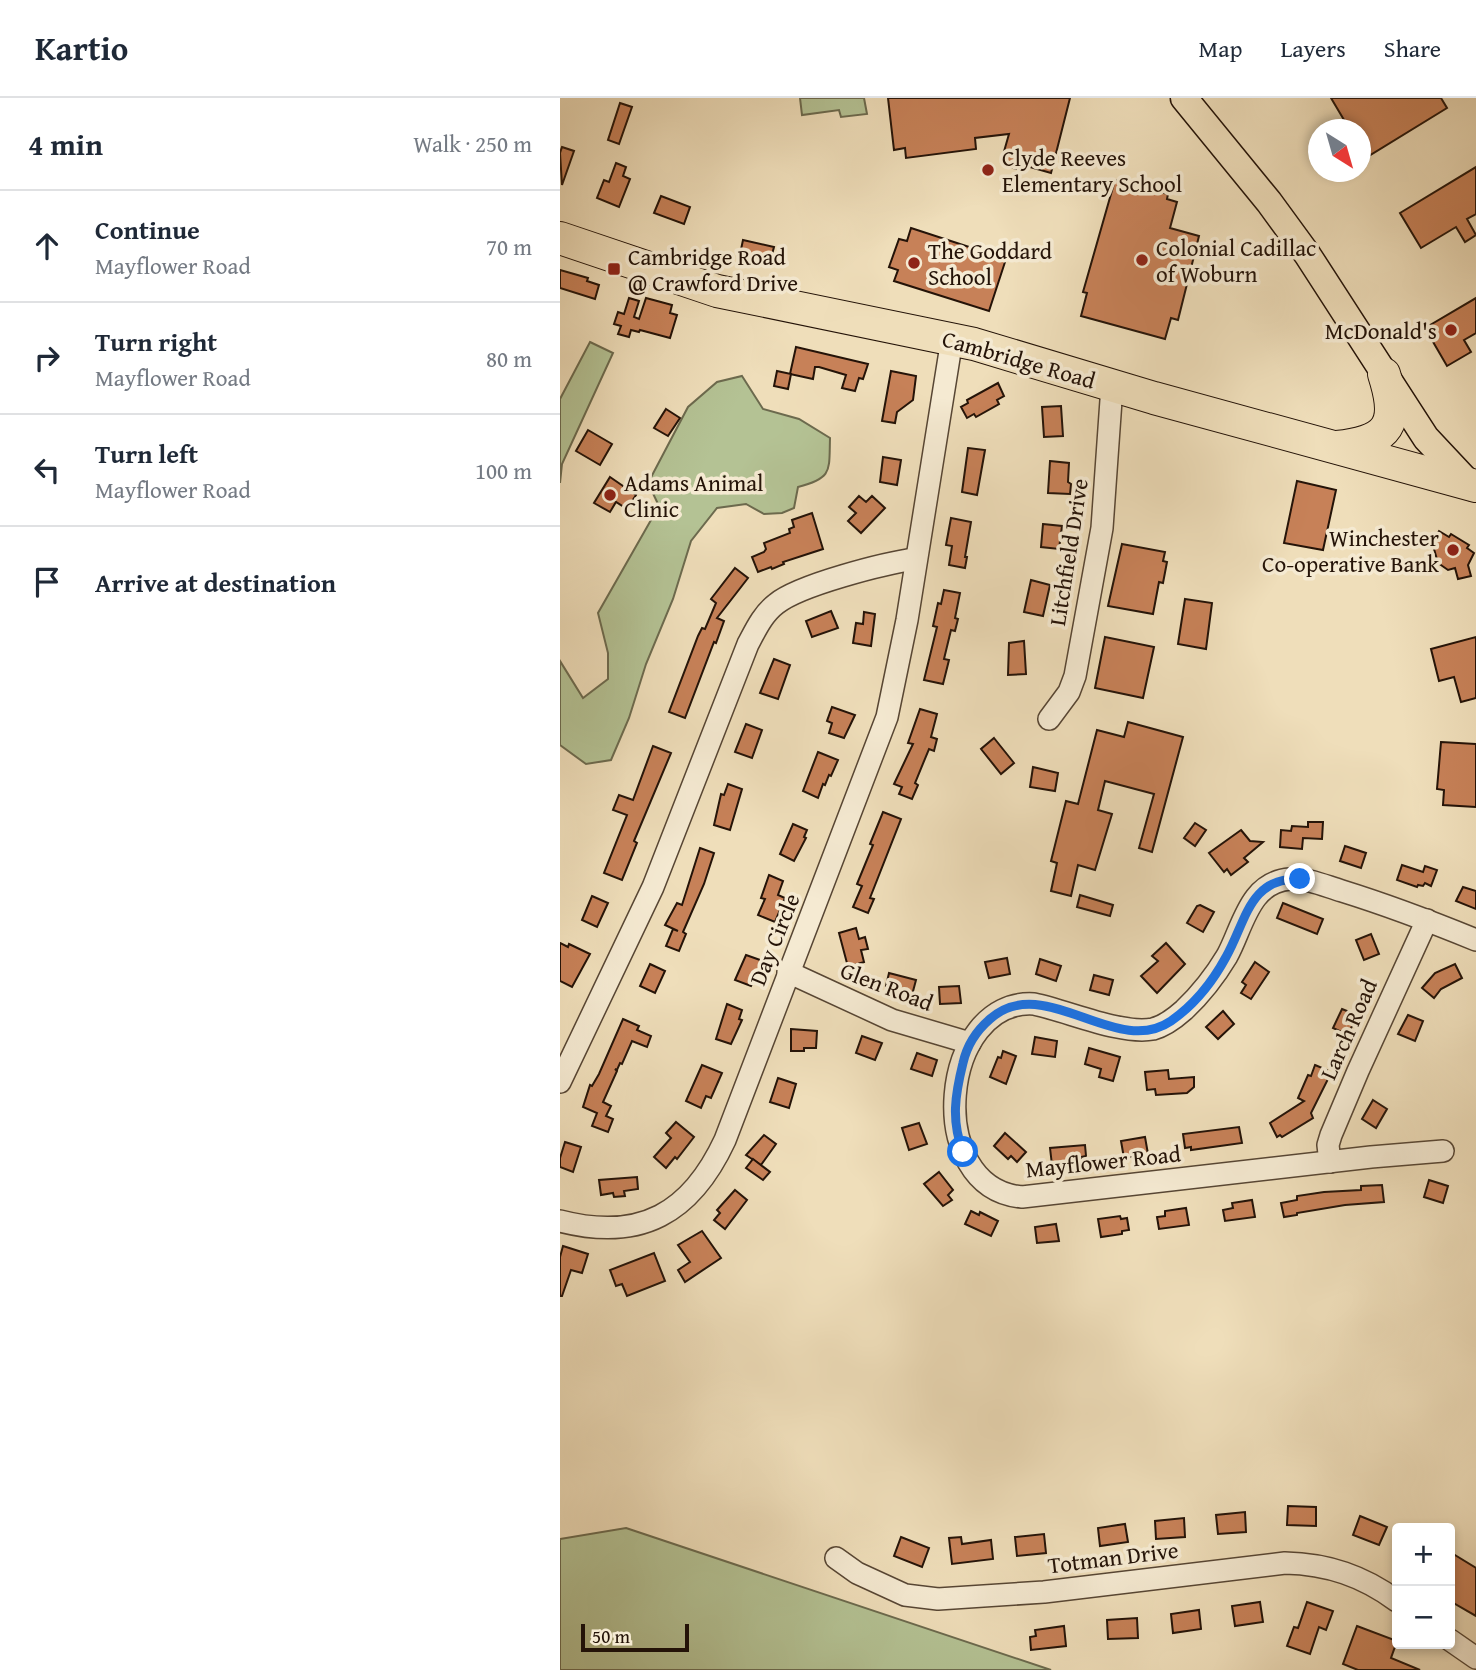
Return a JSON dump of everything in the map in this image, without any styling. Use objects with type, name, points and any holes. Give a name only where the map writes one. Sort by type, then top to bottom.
[{"type":"highway","name":"Cambridge Road","points":[[560,238],[717,291],[952,339],[1474,487]]},
{"type":"highway","points":[[1335,448],[1369,442],[1386,427],[1392,404],[1384,374]]},
{"type":"main road","points":[[1184,98],[1288,227],[1426,438],[1474,487]]},
{"type":"street","name":"Day Circle","points":[[560,1222],[609,1227],[649,1221],[674,1209],[701,1183],[725,1140],[887,717],[901,656],[952,339]]},
{"type":"street","name":"Litchfield Drive","points":[[1049,719],[1069,692],[1075,676],[1102,528],[1112,386]]},
{"type":"street","points":[[560,1082],[649,897],[748,644],[761,620],[774,605],[791,594],[886,563],[916,559]]},
{"type":"street","name":"Mayflower Road","points":[[1443,1151],[1032,1197],[1006,1194],[985,1182],[973,1171],[958,1137],[954,1117],[955,1097],[970,1043],[982,1026],[1007,1007],[1022,1004],[1056,1009],[1124,1029],[1152,1029],[1167,1023],[1198,997],[1213,977],[1226,957],[1244,916],[1258,895],[1270,885],[1284,880],[1311,881],[1427,920],[1476,940]]},
{"type":"street","name":"Larch Road","points":[[1330,1162],[1328,1145],[1331,1135],[1427,920]]},
{"type":"street","name":"Glen Road","points":[[788,972],[892,1020],[970,1043]]},
{"type":"street","name":"Totman Drive","points":[[836,1558],[858,1573],[905,1595],[938,1599],[1044,1592],[1285,1563],[1311,1564],[1344,1572],[1392,1598]]},
{"type":"street","points":[[1455,1643],[1476,1658]]},
{"type":"green space","points":[[800,98],[864,98],[867,114],[841,117],[839,110],[802,115]]},
{"type":"green space","points":[[590,342],[613,353],[562,464],[560,483],[560,399]]},
{"type":"green space","points":[[742,376],[763,409],[799,419],[830,438],[827,472],[818,480],[798,487],[794,508],[782,513],[764,514],[746,504],[717,508],[691,541],[673,599],[611,760],[586,764],[560,745],[560,661],[583,698],[608,679],[608,653],[598,613],[659,506],[648,483],[688,407],[717,382]]},
{"type":"green space","points":[[626,1528],[1051,1670],[560,1670],[560,1539]]},
{"type":"building","points":[[888,98],[1070,98],[1051,173],[1023,165],[1021,170],[1005,166],[1007,156],[1003,155],[1009,134],[975,138],[976,149],[906,158],[905,148],[894,150]]},
{"type":"building","points":[[1331,98],[1441,98],[1447,108],[1371,155],[1371,119],[1343,119]]},
{"type":"building","points":[[620,103],[632,107],[619,144],[608,140]]},
{"type":"building","points":[[562,147],[574,151],[562,185],[560,153]]},
{"type":"building","points":[[616,163],[626,167],[623,176],[630,179],[619,207],[597,198],[604,180],[609,182]]},
{"type":"building","points":[[1476,167],[1476,214],[1467,219],[1476,235],[1465,242],[1456,227],[1421,248],[1400,213]]},
{"type":"building","name":"Colonial Cadillac of Woburn","points":[[1115,180],[1168,194],[1167,199],[1177,202],[1170,228],[1199,236],[1178,320],[1171,318],[1165,339],[1081,316],[1087,293],[1083,292]]},
{"type":"building","points":[[661,196],[690,207],[684,224],[654,213]]},
{"type":"building","points":[[911,228],[1006,259],[989,311],[894,281],[898,270],[889,267],[899,239],[907,241]]},
{"type":"building","points":[[743,240],[774,247],[769,266],[739,259]]},
{"type":"building","points":[[560,270],[588,278],[587,281],[599,285],[595,299],[560,288]]},
{"type":"building","points":[[629,298],[639,301],[634,317],[639,319],[646,298],[672,305],[670,313],[677,315],[670,338],[640,330],[631,330],[629,337],[618,334],[621,326],[614,324],[618,312],[624,314]]},
{"type":"building","name":"McDonald's","points":[[1476,298],[1476,333],[1464,340],[1471,352],[1447,366],[1425,328]]},
{"type":"building","points":[[796,347],[868,364],[863,379],[859,378],[855,391],[842,388],[846,375],[819,367],[815,367],[813,379],[790,374]]},
{"type":"building","points":[[777,371],[791,374],[788,389],[774,386]]},
{"type":"building","points":[[891,371],[916,376],[913,400],[897,412],[895,423],[882,421]]},
{"type":"building","points":[[998,383],[1004,396],[997,400],[999,404],[976,417],[974,414],[967,418],[961,407],[968,403],[967,400]]},
{"type":"building","points":[[1061,406],[1063,436],[1044,437],[1042,407]]},
{"type":"building","points":[[666,409],[680,418],[668,436],[654,428]]},
{"type":"building","points":[[588,430],[612,444],[600,465],[576,451]]},
{"type":"building","points":[[968,448],[985,450],[977,495],[962,492]]},
{"type":"building","points":[[883,457],[901,460],[897,485],[880,482]]},
{"type":"building","points":[[1050,461],[1069,463],[1070,494],[1048,493]]},
{"type":"building","name":"Adams Animal Clinic","points":[[610,477],[636,495],[627,509],[616,502],[610,512],[594,503]]},
{"type":"building","points":[[1297,481],[1336,490],[1323,550],[1284,543]]},
{"type":"building","points":[[859,496],[866,502],[872,496],[885,508],[861,533],[848,521],[856,513],[849,507]]},
{"type":"building","points":[[812,513],[823,549],[758,572],[752,557],[764,552],[764,543],[790,533],[789,529],[794,527],[792,520]]},
{"type":"building","points":[[951,518],[971,522],[965,568],[949,565],[952,546],[946,545]]},
{"type":"building","points":[[1043,524],[1062,526],[1059,549],[1041,547]]},
{"type":"building","name":"Winchester Co-operative Bank","points":[[1439,531],[1449,537],[1451,534],[1469,545],[1467,548],[1474,553],[1468,565],[1471,576],[1458,579],[1455,568],[1448,570],[1438,563],[1432,542]]},
{"type":"building","points":[[1122,544],[1165,552],[1163,561],[1167,562],[1163,583],[1159,582],[1153,614],[1108,606]]},
{"type":"building","points":[[735,568],[748,578],[717,618],[724,621],[685,718],[669,712],[698,636],[702,628],[705,629],[716,603],[711,599]]},
{"type":"building","points":[[1031,580],[1050,585],[1043,616],[1024,612]]},
{"type":"building","points":[[944,590],[960,593],[955,618],[958,619],[955,631],[951,630],[944,659],[949,660],[943,684],[924,680],[937,627],[933,626],[938,603],[941,604]]},
{"type":"building","points":[[1185,599],[1212,603],[1206,649],[1178,644]]},
{"type":"building","points":[[831,611],[838,628],[812,637],[806,621]]},
{"type":"building","points":[[864,612],[875,614],[871,646],[853,643],[856,623],[863,624]]},
{"type":"building","points":[[1105,637],[1154,647],[1143,698],[1095,688]]},
{"type":"building","points":[[1476,637],[1476,698],[1461,702],[1454,677],[1439,681],[1431,649]]},
{"type":"building","points":[[1024,641],[1026,674],[1008,675],[1009,643]]},
{"type":"building","points":[[774,659],[790,665],[778,699],[760,693]]},
{"type":"building","points":[[832,707],[855,715],[844,738],[829,733],[832,723],[827,721]]},
{"type":"building","points":[[920,709],[937,714],[931,737],[937,739],[934,751],[929,749],[915,783],[918,785],[912,799],[899,794],[902,787],[894,784],[913,744],[908,743]]},
{"type":"building","points":[[1128,722],[1183,737],[1152,852],[1139,848],[1154,794],[1105,781],[1098,810],[1112,814],[1095,870],[1078,865],[1071,896],[1051,891],[1057,863],[1051,861],[1066,801],[1078,804],[1097,730],[1124,737]]},
{"type":"building","points":[[746,724],[762,730],[752,758],[735,752]]},
{"type":"building","points":[[994,738],[1014,763],[1001,774],[981,749]]},
{"type":"building","points":[[1441,742],[1476,744],[1476,807],[1443,805],[1444,790],[1437,789]]},
{"type":"building","points":[[653,746],[671,753],[634,841],[637,843],[622,880],[604,873],[627,815],[613,810],[619,795],[633,800]]},
{"type":"building","points":[[818,752],[838,760],[818,798],[803,791]]},
{"type":"building","points":[[1033,767],[1058,773],[1055,791],[1030,787]]},
{"type":"building","points":[[728,784],[742,789],[730,830],[714,825],[721,794],[724,795]]},
{"type":"building","points":[[883,812],[901,819],[870,898],[874,899],[868,913],[853,907],[862,886],[857,884]]},
{"type":"building","points":[[1308,822],[1323,822],[1322,839],[1303,838],[1302,849],[1280,847],[1281,830],[1291,831],[1292,826],[1308,827]]},
{"type":"building","points":[[1195,823],[1206,830],[1195,846],[1184,838]]},
{"type":"building","points":[[793,824],[807,830],[804,837],[806,838],[794,861],[780,854]]},
{"type":"building","points":[[1241,830],[1250,841],[1263,842],[1244,858],[1248,862],[1231,875],[1227,869],[1224,872],[1209,853]]},
{"type":"building","points":[[1345,846],[1366,853],[1361,868],[1340,861]]},
{"type":"building","points":[[700,848],[714,853],[683,932],[686,934],[679,951],[666,946],[673,929],[678,931],[665,925],[677,903],[682,905]]},
{"type":"building","points":[[1402,865],[1423,872],[1425,866],[1437,870],[1431,886],[1425,883],[1417,887],[1397,880]]},
{"type":"building","points":[[769,875],[783,881],[778,895],[785,898],[775,922],[758,915],[765,899],[761,898]]},
{"type":"building","points":[[1463,887],[1476,891],[1476,909],[1456,901]]},
{"type":"building","points":[[1080,895],[1113,905],[1110,916],[1077,907]]},
{"type":"building","points":[[592,896],[608,903],[597,927],[582,920]]},
{"type":"building","points":[[1283,903],[1323,919],[1317,934],[1277,918]]},
{"type":"building","points":[[1200,905],[1214,912],[1203,932],[1187,923]]},
{"type":"building","points":[[856,928],[859,939],[865,937],[868,949],[861,950],[864,962],[848,967],[839,933]]},
{"type":"building","points":[[1371,934],[1379,954],[1364,960],[1356,940]]},
{"type":"building","points":[[560,943],[568,947],[569,944],[590,954],[572,987],[560,981]]},
{"type":"building","points":[[1166,943],[1185,964],[1157,993],[1141,976],[1158,961],[1152,956]]},
{"type":"building","points":[[746,955],[763,961],[751,986],[735,980]]},
{"type":"building","points":[[1007,958],[1010,974],[989,978],[985,962]]},
{"type":"building","points":[[1040,959],[1061,966],[1056,981],[1036,974]]},
{"type":"building","points":[[1255,962],[1269,972],[1251,999],[1241,993],[1246,985],[1242,982]]},
{"type":"building","points":[[650,964],[665,971],[655,993],[640,986]]},
{"type":"building","points":[[1455,964],[1462,978],[1441,989],[1434,998],[1422,988],[1435,973]]},
{"type":"building","points":[[889,973],[916,980],[912,995],[891,991],[891,988],[886,986]]},
{"type":"building","points":[[1094,975],[1113,980],[1109,995],[1090,990]]},
{"type":"building","points":[[959,986],[961,1003],[940,1004],[939,987]]},
{"type":"building","points":[[727,1004],[742,1010],[739,1019],[742,1020],[731,1044],[716,1039]]},
{"type":"building","points":[[1342,1009],[1357,1015],[1348,1035],[1333,1028]]},
{"type":"building","points":[[1223,1011],[1234,1024],[1218,1039],[1206,1027]]},
{"type":"building","points":[[1408,1015],[1423,1021],[1415,1041],[1398,1034]]},
{"type":"building","points":[[623,1019],[639,1026],[637,1030],[651,1036],[647,1047],[632,1041],[622,1064],[615,1069],[617,1071],[603,1102],[611,1106],[606,1116],[613,1119],[608,1132],[592,1126],[597,1113],[583,1107],[590,1085],[592,1086],[599,1074]]},
{"type":"building","points":[[791,1029],[817,1031],[816,1048],[791,1051]]},
{"type":"building","points":[[862,1036],[882,1043],[875,1060],[856,1053]]},
{"type":"building","points":[[1035,1037],[1057,1041],[1055,1057],[1032,1054]]},
{"type":"building","points":[[1089,1048],[1120,1057],[1113,1081],[1099,1077],[1101,1069],[1085,1064]]},
{"type":"building","points":[[1003,1051],[1016,1056],[1006,1084],[990,1077]]},
{"type":"building","points":[[917,1053],[937,1060],[932,1076],[911,1069]]},
{"type":"building","points":[[702,1065],[722,1073],[711,1098],[706,1096],[701,1108],[686,1101]]},
{"type":"building","points":[[1315,1065],[1327,1070],[1326,1073],[1330,1075],[1311,1113],[1313,1118],[1282,1137],[1277,1137],[1270,1123],[1304,1101],[1298,1098]]},
{"type":"building","points":[[1168,1070],[1169,1079],[1194,1077],[1194,1087],[1187,1093],[1156,1095],[1155,1089],[1147,1090],[1145,1072]]},
{"type":"building","points":[[778,1078],[796,1084],[789,1108],[770,1102]]},
{"type":"building","points":[[1373,1100],[1387,1109],[1376,1128],[1362,1119]]},
{"type":"building","points":[[676,1122],[694,1137],[677,1159],[675,1157],[666,1168],[654,1157],[671,1138],[666,1133]]},
{"type":"building","points":[[919,1123],[927,1144],[909,1150],[902,1128]]},
{"type":"building","points":[[1239,1127],[1242,1143],[1191,1150],[1191,1147],[1185,1148],[1183,1134]]},
{"type":"building","points":[[1005,1133],[1026,1152],[1017,1162],[1011,1156],[1008,1159],[994,1146]]},
{"type":"building","points":[[764,1135],[776,1144],[761,1165],[746,1155]]},
{"type":"building","points":[[1145,1137],[1148,1154],[1124,1158],[1121,1141]]},
{"type":"building","points":[[565,1142],[581,1147],[573,1172],[560,1167]]},
{"type":"building","points":[[1085,1145],[1086,1156],[1081,1157],[1081,1162],[1052,1165],[1050,1148]]},
{"type":"building","points":[[753,1159],[770,1172],[763,1180],[746,1168]]},
{"type":"building","points":[[939,1172],[953,1190],[948,1195],[952,1200],[943,1206],[924,1184]]},
{"type":"building","points":[[637,1177],[638,1189],[624,1191],[625,1196],[614,1197],[613,1193],[601,1195],[599,1180]]},
{"type":"building","points":[[1429,1180],[1448,1186],[1443,1203],[1424,1197]]},
{"type":"building","points":[[1382,1185],[1384,1202],[1345,1205],[1284,1217],[1281,1203],[1297,1200],[1297,1196],[1361,1190],[1361,1186]]},
{"type":"building","points":[[735,1190],[747,1200],[725,1229],[714,1220],[720,1213],[717,1210]]},
{"type":"building","points":[[1252,1200],[1255,1217],[1225,1221],[1223,1210],[1233,1208],[1232,1203]]},
{"type":"building","points":[[1186,1208],[1189,1225],[1159,1229],[1157,1217],[1165,1216],[1165,1211]]},
{"type":"building","points":[[971,1211],[979,1215],[980,1212],[998,1221],[991,1236],[965,1224]]},
{"type":"building","points":[[1120,1216],[1121,1219],[1127,1218],[1129,1230],[1122,1231],[1122,1234],[1101,1237],[1098,1219]]},
{"type":"building","points":[[1056,1224],[1059,1241],[1037,1243],[1035,1227]]},
{"type":"building","points":[[702,1231],[721,1258],[685,1282],[678,1270],[690,1262],[678,1245]]},
{"type":"building","points":[[563,1246],[588,1254],[582,1273],[571,1270],[560,1296],[560,1257]]},
{"type":"building","points":[[654,1253],[665,1281],[627,1296],[622,1284],[616,1286],[610,1270]]},
{"type":"building","points":[[1288,1506],[1316,1507],[1316,1526],[1287,1525]]},
{"type":"building","points":[[1245,1512],[1246,1532],[1218,1534],[1216,1515]]},
{"type":"building","points":[[1360,1516],[1387,1527],[1379,1545],[1353,1535]]},
{"type":"building","points":[[1184,1518],[1185,1537],[1156,1539],[1155,1521]]},
{"type":"building","points":[[1125,1524],[1128,1542],[1100,1546],[1098,1528]]},
{"type":"building","points":[[1044,1534],[1046,1553],[1017,1556],[1015,1537]]},
{"type":"building","points":[[901,1537],[929,1548],[922,1567],[894,1556]]},
{"type":"building","points":[[961,1537],[962,1544],[991,1540],[993,1559],[952,1564],[949,1538]]},
{"type":"building","points":[[1455,1555],[1476,1568],[1476,1616],[1455,1604]]},
{"type":"building","points":[[1260,1602],[1263,1622],[1235,1626],[1232,1606]]},
{"type":"building","points":[[1307,1602],[1333,1611],[1326,1630],[1319,1627],[1310,1654],[1287,1646],[1294,1627],[1298,1628]]},
{"type":"building","points":[[1199,1610],[1201,1629],[1173,1633],[1171,1614]]},
{"type":"building","points":[[1137,1618],[1138,1638],[1108,1639],[1107,1620]]},
{"type":"building","points":[[1064,1626],[1066,1646],[1031,1650],[1030,1637],[1036,1636],[1035,1630]]},
{"type":"building","points":[[1357,1626],[1392,1639],[1392,1649],[1394,1649],[1391,1658],[1420,1670],[1358,1670],[1343,1664]]},
{"type":"place","name":"Clyde Reeves Elementary School","points":[[988,170]]},
{"type":"place","name":"Colonial Cadillac of Woburn","points":[[1142,260]]},
{"type":"place","name":"The Goddard School","points":[[914,263]]},
{"type":"place","name":"Cambridge Road @ Crawford Drive","points":[[614,269]]},
{"type":"place","name":"McDonald's","points":[[1451,330]]},
{"type":"place","name":"Adams Animal Clinic","points":[[610,495]]},
{"type":"place","name":"Winchester Co-operative Bank","points":[[1453,550]]},
{"type":"route","points":[[963,1152],[954,1117],[958,1080],[970,1043],[977,1031],[995,1014],[1014,1005],[1034,1004],[1124,1029],[1144,1030],[1160,1027],[1176,1017],[1206,987],[1232,946],[1244,916],[1262,890],[1284,880],[1300,879]]}]
